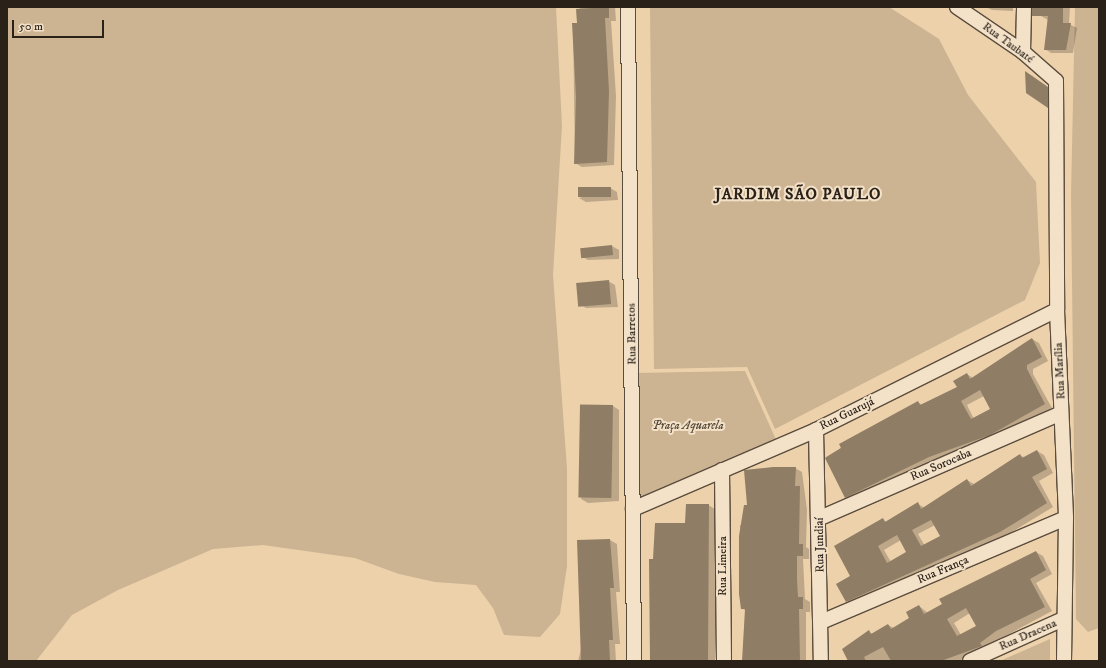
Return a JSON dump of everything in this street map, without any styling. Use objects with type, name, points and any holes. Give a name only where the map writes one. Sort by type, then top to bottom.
[{"type":"street","name":"Rua Barretos","points":[[628,7],[634,661]]},
{"type":"street","name":"Rua Taubaté","points":[[957,7],[1023,52],[1056,81]]},
{"type":"street","points":[[1023,52],[1024,7]]},
{"type":"street","name":"Rua Marília","points":[[1056,81],[1057,310],[1066,518],[1063,619],[1064,661]]},
{"type":"street","name":"Rua Guarujá","points":[[633,509],[816,430],[1057,310]]},
{"type":"street","name":"Rua Sorocaba","points":[[820,518],[1062,413]]},
{"type":"street","name":"Rua Jundiaí","points":[[816,430],[820,518],[821,661]]},
{"type":"street","name":"Rua Limeira","points":[[722,470],[724,661]]},
{"type":"street","name":"Rua França","points":[[821,622],[1066,518]]},
{"type":"street","name":"Rua Dracena","points":[[970,661],[1063,619]]},
{"type":"green space","points":[[7,7],[556,7],[562,126],[553,275],[567,469],[567,566],[560,614],[540,637],[504,635],[493,608],[476,585],[435,582],[399,574],[355,558],[263,545],[213,549],[118,590],[72,615],[36,661],[7,661]]},
{"type":"green space","points":[[650,7],[889,7],[939,39],[968,95],[1036,182],[1040,263],[1025,300],[775,429],[747,367],[654,369]]},
{"type":"green space","points":[[1075,7],[1099,7],[1099,628],[1088,632],[1076,619],[1071,196]]},
{"type":"green space","name":"Praça Aquarela","points":[[745,371],[778,444],[635,506],[635,373]]},
{"type":"green space","points":[[1050,639],[1050,661],[1000,661]]},
{"type":"building","points":[[609,7],[609,18],[605,18],[609,91],[607,162],[574,164],[576,97],[572,23],[577,23],[576,9]]},
{"type":"building","points":[[1032,7],[1063,7],[1063,23],[1071,23],[1066,50],[1044,50],[1048,16],[1032,16]]},
{"type":"building","points":[[1025,71],[1048,87],[1048,108],[1026,93]]},
{"type":"building","points":[[578,187],[611,187],[611,197],[578,197]]},
{"type":"building","points":[[612,245],[613,255],[581,258],[580,248]]},
{"type":"building","points":[[609,280],[611,304],[578,307],[576,283]]},
{"type":"building","points":[[1032,338],[1042,357],[1027,365],[1027,369],[1045,404],[990,435],[929,457],[845,498],[825,458],[841,448],[839,444],[918,401],[920,405],[957,387],[953,381],[967,373],[970,379]],"holes":[[[980,390],[990,409],[971,419],[961,401]]]},
{"type":"building","points":[[580,404],[613,405],[611,498],[578,497]]},
{"type":"building","points":[[1037,450],[1047,469],[1032,477],[1047,503],[1000,532],[846,602],[836,584],[850,576],[834,546],[883,518],[885,522],[918,502],[921,509],[967,479],[971,486],[1020,454],[1022,458]],"holes":[[[931,520],[940,536],[921,546],[912,530]],[[897,535],[906,552],[887,563],[878,546]]]},
{"type":"building","points":[[773,467],[796,467],[795,486],[800,486],[799,544],[803,544],[803,556],[797,556],[797,580],[798,597],[803,597],[803,609],[799,609],[800,661],[742,661],[745,609],[741,609],[739,594],[739,536],[744,505],[747,505],[744,470]]},
{"type":"building","points":[[686,504],[709,504],[708,661],[650,661],[649,559],[653,559],[655,523],[685,523]]},
{"type":"building","points":[[610,539],[614,588],[610,588],[613,640],[609,640],[610,661],[581,661],[577,540]]},
{"type":"building","points":[[1036,551],[1046,570],[1030,579],[1045,607],[996,631],[980,643],[982,646],[941,661],[891,661],[883,647],[864,657],[866,661],[848,661],[842,649],[869,630],[871,634],[888,624],[891,629],[909,618],[906,612],[919,605],[924,614],[942,604],[939,599]],"holes":[[[966,608],[976,626],[957,636],[947,619]]]},
{"type":"district","name":"JARDIM SÃO PAULO","points":[[798,194]]}]
